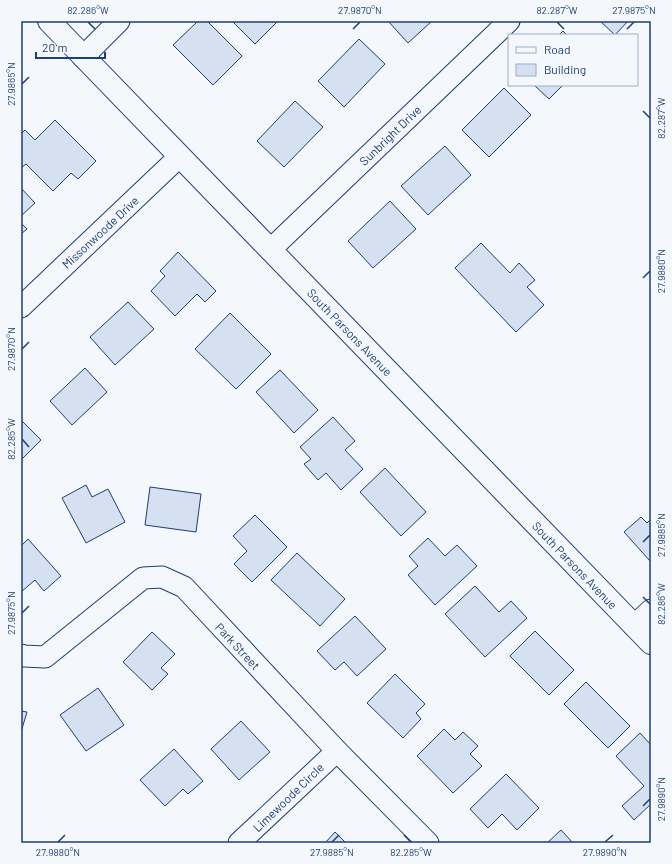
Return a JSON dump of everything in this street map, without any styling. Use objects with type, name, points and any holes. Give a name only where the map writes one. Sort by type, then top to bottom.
[{"type":"street","name":"South Parsons Avenue","points":[[48,21],[651,643]]},
{"type":"street","points":[[83,57],[119,21]]},
{"type":"street","name":"Sunbright Drive","points":[[270,250],[509,21]]},
{"type":"street","name":"Missonwoode Drive","points":[[21,307],[180,156]]},
{"type":"street","name":"Park Street","points":[[21,655],[45,657],[142,578],[162,577],[184,587],[337,751],[428,843]]},
{"type":"street","points":[[634,626],[651,610]]},
{"type":"street","name":"Limewoode Circle","points":[[240,843],[337,751]]},
{"type":"building","points":[[198,21],[207,21],[242,56],[213,85],[173,45]]},
{"type":"building","points":[[232,21],[278,21],[255,44]]},
{"type":"building","points":[[388,21],[432,21],[408,43]]},
{"type":"building","points":[[600,21],[628,21],[616,34],[614,34]]},
{"type":"building","points":[[359,39],[385,64],[344,107],[318,81]]},
{"type":"building","points":[[535,86],[562,86],[549,99]]},
{"type":"building","points":[[504,88],[531,115],[489,157],[462,130]]},
{"type":"building","points":[[295,101],[323,127],[284,167],[257,141]]},
{"type":"building","points":[[55,120],[96,161],[78,179],[71,173],[53,191],[26,164],[21,168],[21,134],[25,130],[35,140]]},
{"type":"building","points":[[445,146],[471,175],[428,215],[401,186]]},
{"type":"building","points":[[21,188],[35,203],[21,216]]},
{"type":"building","points":[[390,201],[416,229],[373,268],[348,241]]},
{"type":"building","points":[[21,223],[27,229],[21,234]]},
{"type":"building","points":[[481,243],[510,273],[519,263],[535,280],[527,287],[544,305],[516,332],[455,268]]},
{"type":"building","points":[[178,252],[216,291],[205,302],[197,294],[175,316],[151,291],[165,276],[160,271]]},
{"type":"building","points":[[128,302],[154,329],[115,365],[90,337]]},
{"type":"building","points":[[230,313],[271,354],[236,389],[195,349]]},
{"type":"building","points":[[85,368],[107,392],[72,425],[50,401]]},
{"type":"building","points":[[280,370],[318,410],[294,433],[256,392]]},
{"type":"building","points":[[333,417],[355,441],[345,450],[363,469],[341,490],[326,473],[318,480],[304,464],[311,459],[300,447]]},
{"type":"building","points":[[21,420],[41,440],[21,460]]},
{"type":"building","points":[[385,468],[426,512],[401,536],[360,492]]},
{"type":"building","points":[[86,485],[92,497],[108,489],[125,522],[86,543],[62,498]]},
{"type":"building","points":[[150,487],[201,494],[196,532],[145,525]]},
{"type":"building","points":[[255,515],[287,547],[252,582],[234,564],[247,551],[233,536]]},
{"type":"building","points":[[641,517],[647,523],[651,519],[650,561],[624,532]]},
{"type":"building","points":[[428,538],[445,556],[457,545],[477,566],[435,605],[408,575],[418,566],[409,556]]},
{"type":"building","points":[[28,539],[61,576],[44,591],[35,580],[21,592],[21,546]]},
{"type":"building","points":[[297,553],[345,599],[320,626],[271,580]]},
{"type":"building","points":[[475,586],[499,612],[511,601],[527,618],[485,657],[445,614]]},
{"type":"building","points":[[355,616],[386,649],[357,676],[344,662],[335,670],[317,651]]},
{"type":"building","points":[[535,631],[574,670],[549,695],[510,656]]},
{"type":"building","points":[[152,632],[175,654],[161,668],[168,674],[152,690],[123,662]]},
{"type":"building","points":[[395,674],[425,704],[416,713],[421,719],[403,738],[367,703]]},
{"type":"building","points":[[586,682],[630,726],[608,748],[564,704]]},
{"type":"building","points":[[98,688],[124,725],[86,751],[60,715]]},
{"type":"building","points":[[21,711],[27,712],[21,732]]},
{"type":"building","points":[[241,721],[270,752],[239,780],[211,749]]},
{"type":"building","points":[[444,729],[455,740],[463,732],[478,746],[470,754],[482,766],[453,793],[417,756]]},
{"type":"building","points":[[640,733],[651,745],[651,804],[634,820],[622,806],[644,786],[616,756]]},
{"type":"building","points":[[174,749],[203,781],[188,794],[183,789],[165,806],[140,780]]},
{"type":"building","points":[[506,774],[539,808],[517,830],[502,814],[488,828],[470,809]]},
{"type":"building","points":[[561,830],[573,843],[547,843]]},
{"type":"building","points":[[335,832],[346,843],[325,843]]}]
